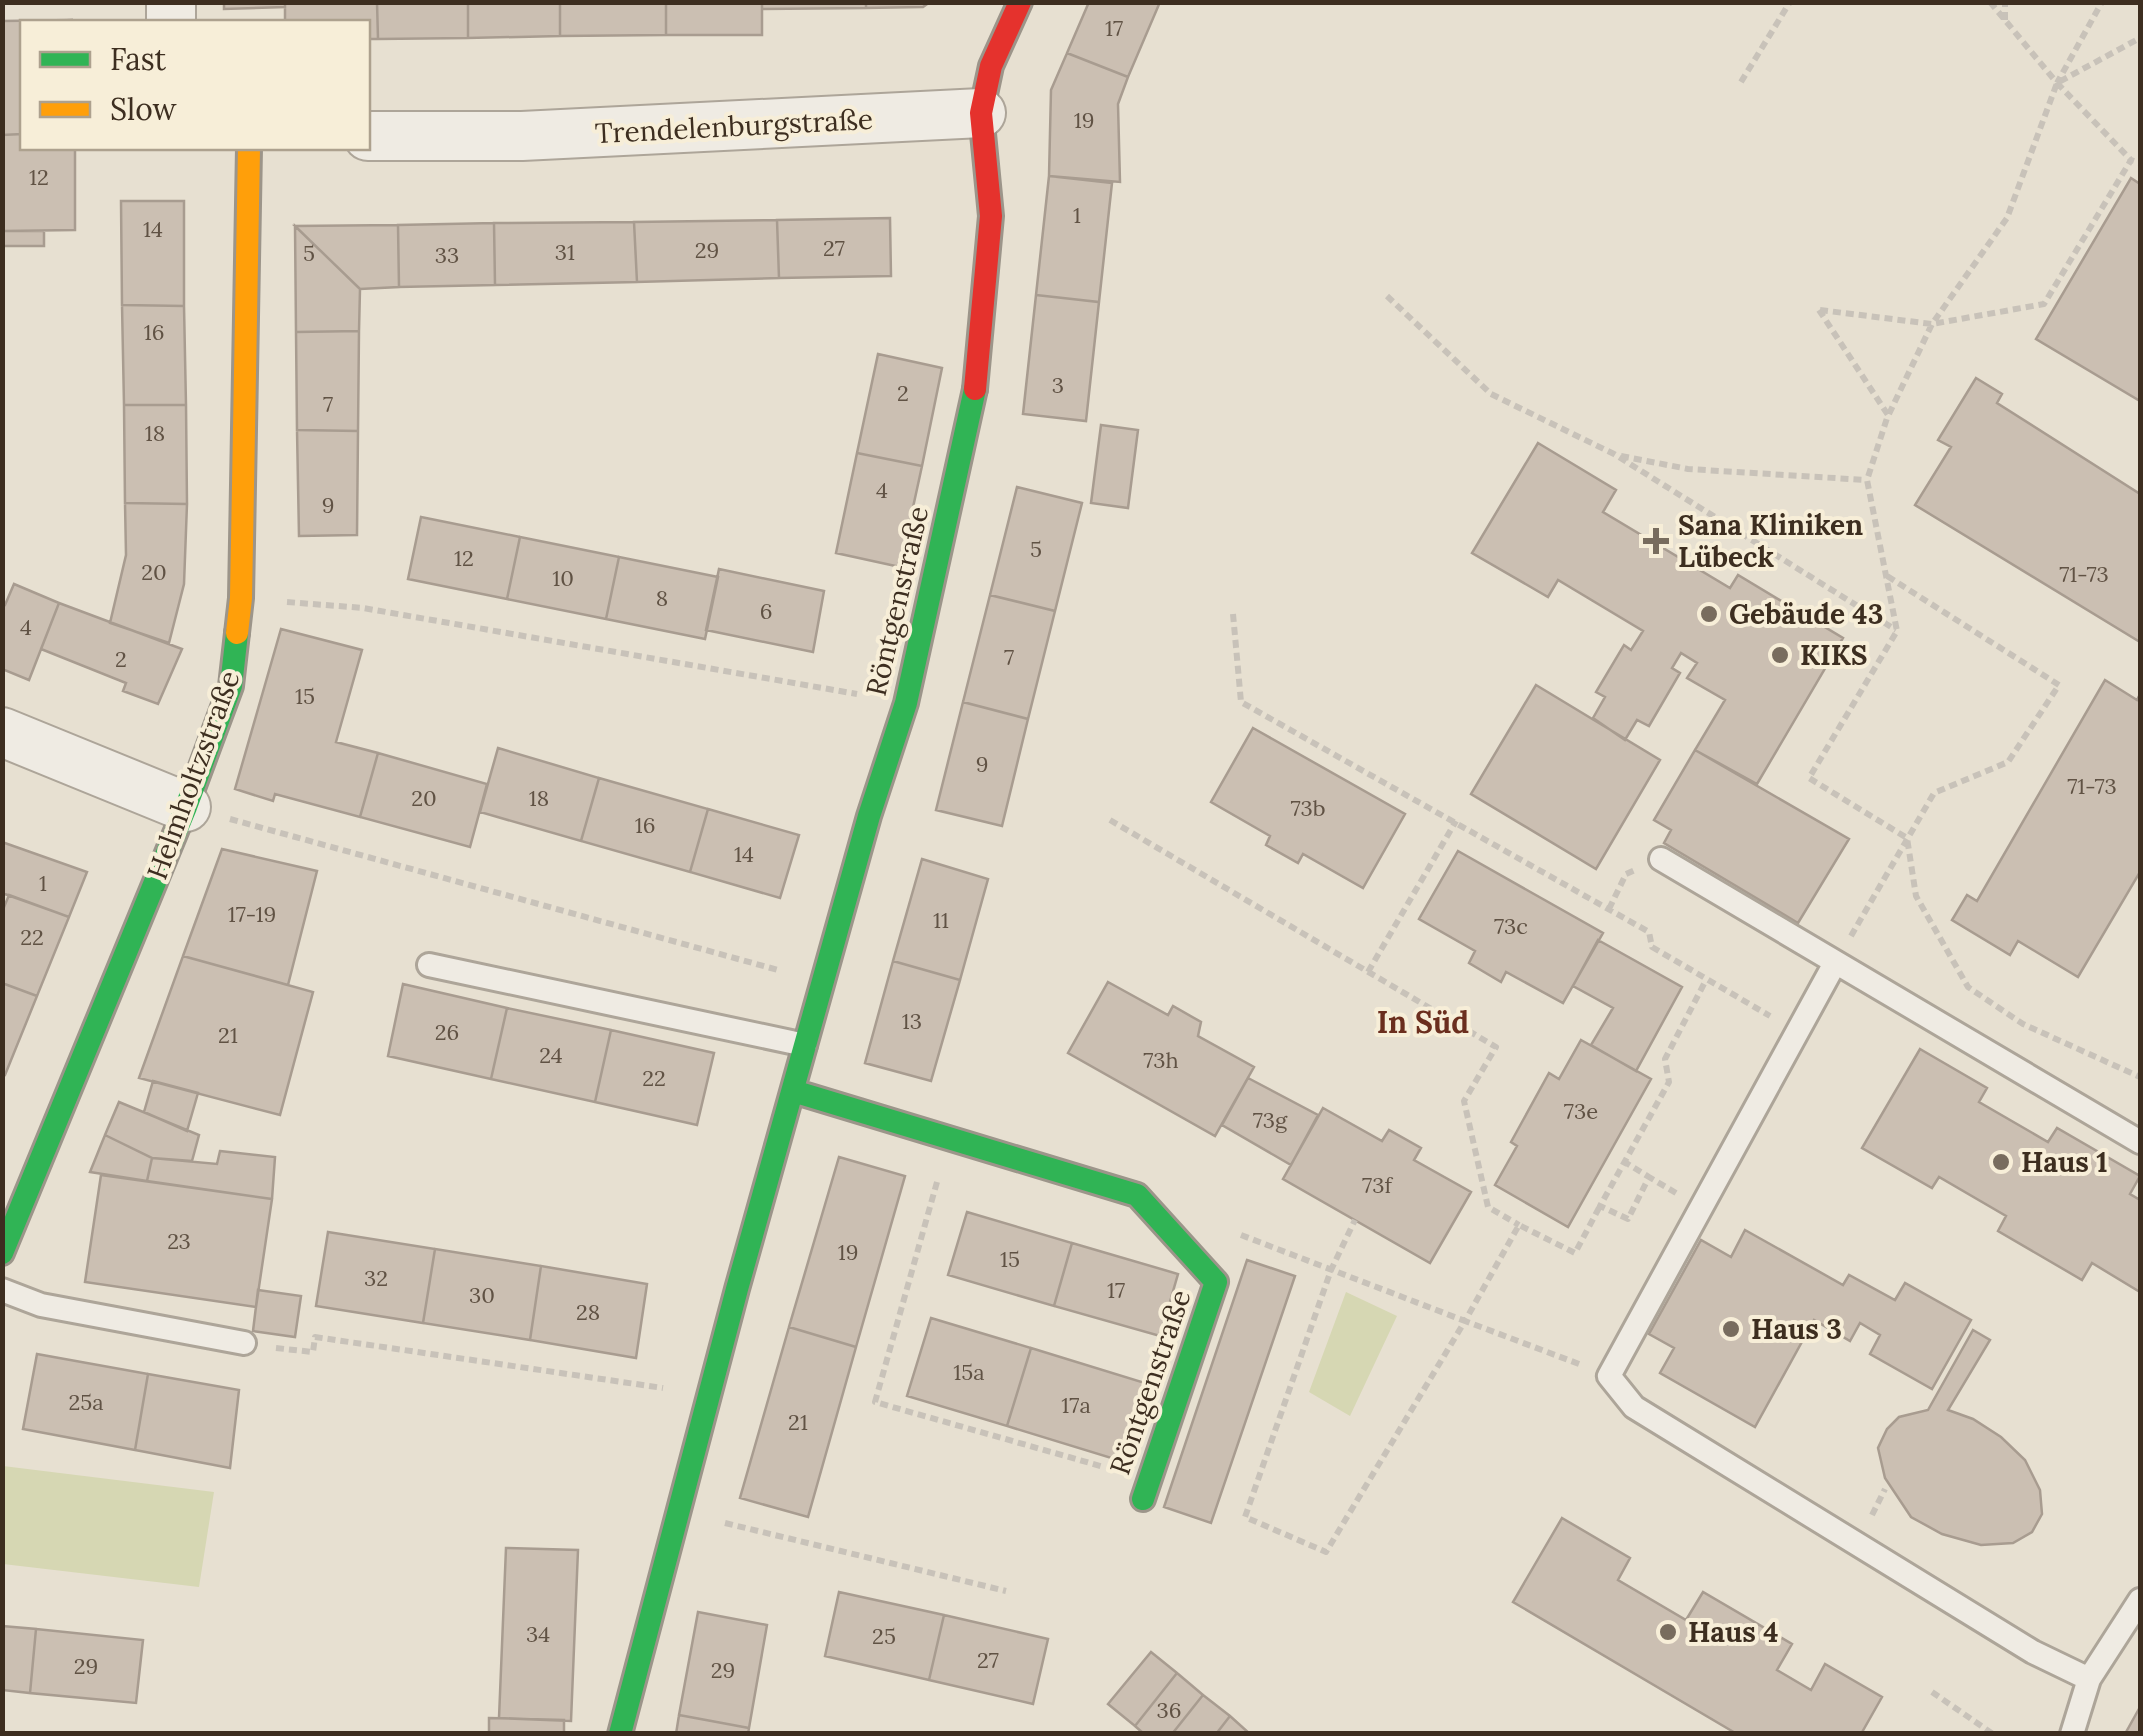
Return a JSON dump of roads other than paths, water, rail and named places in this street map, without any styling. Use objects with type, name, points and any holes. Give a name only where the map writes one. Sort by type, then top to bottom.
[{"type":"street","points":[[981,114],[991,66],[1020,2]]},
{"type":"street","name":"Trendelenburgstraße","points":[[370,136],[522,136],[981,114]]},
{"type":"street","name":"Röntgenstraße","points":[[620,1734],[708,1395],[870,816],[906,703],[980,369],[991,216],[981,114]]},
{"type":"street","name":"Helmholtzstraße","points":[[2,1253],[186,807],[231,686],[241,598],[249,150]]},
{"type":"street","points":[[2,732],[186,807]]},
{"type":"street","name":"Röntgenstraße","points":[[793,1091],[1137,1195],[1216,1282],[1146,1490]]},
{"type":"lane","points":[[1661,859],[2140,1142]]},
{"type":"lane","points":[[1836,963],[1609,1376],[1634,1407],[2034,1652],[2089,1679]]},
{"type":"lane","points":[[429,965],[806,1045]]},
{"type":"lane","points":[[2,1290],[40,1305],[244,1342]]},
{"type":"lane","points":[[2072,1734],[2089,1679],[2140,1600]]},
{"type":"place","name":"Sana Kliniken Lübeck","points":[[1656,541]]},
{"type":"place","name":"Gebäude 43","points":[[1709,614]]},
{"type":"place","name":"KIKS","points":[[1780,655]]},
{"type":"place","name":"Haus 1","points":[[2001,1162]]},
{"type":"place","name":"Haus 3","points":[[1731,1329]]},
{"type":"place","name":"Haus 4","points":[[1668,1632]]},
{"type":"district","name":"In Süd","points":[[1423,1023]]}]
